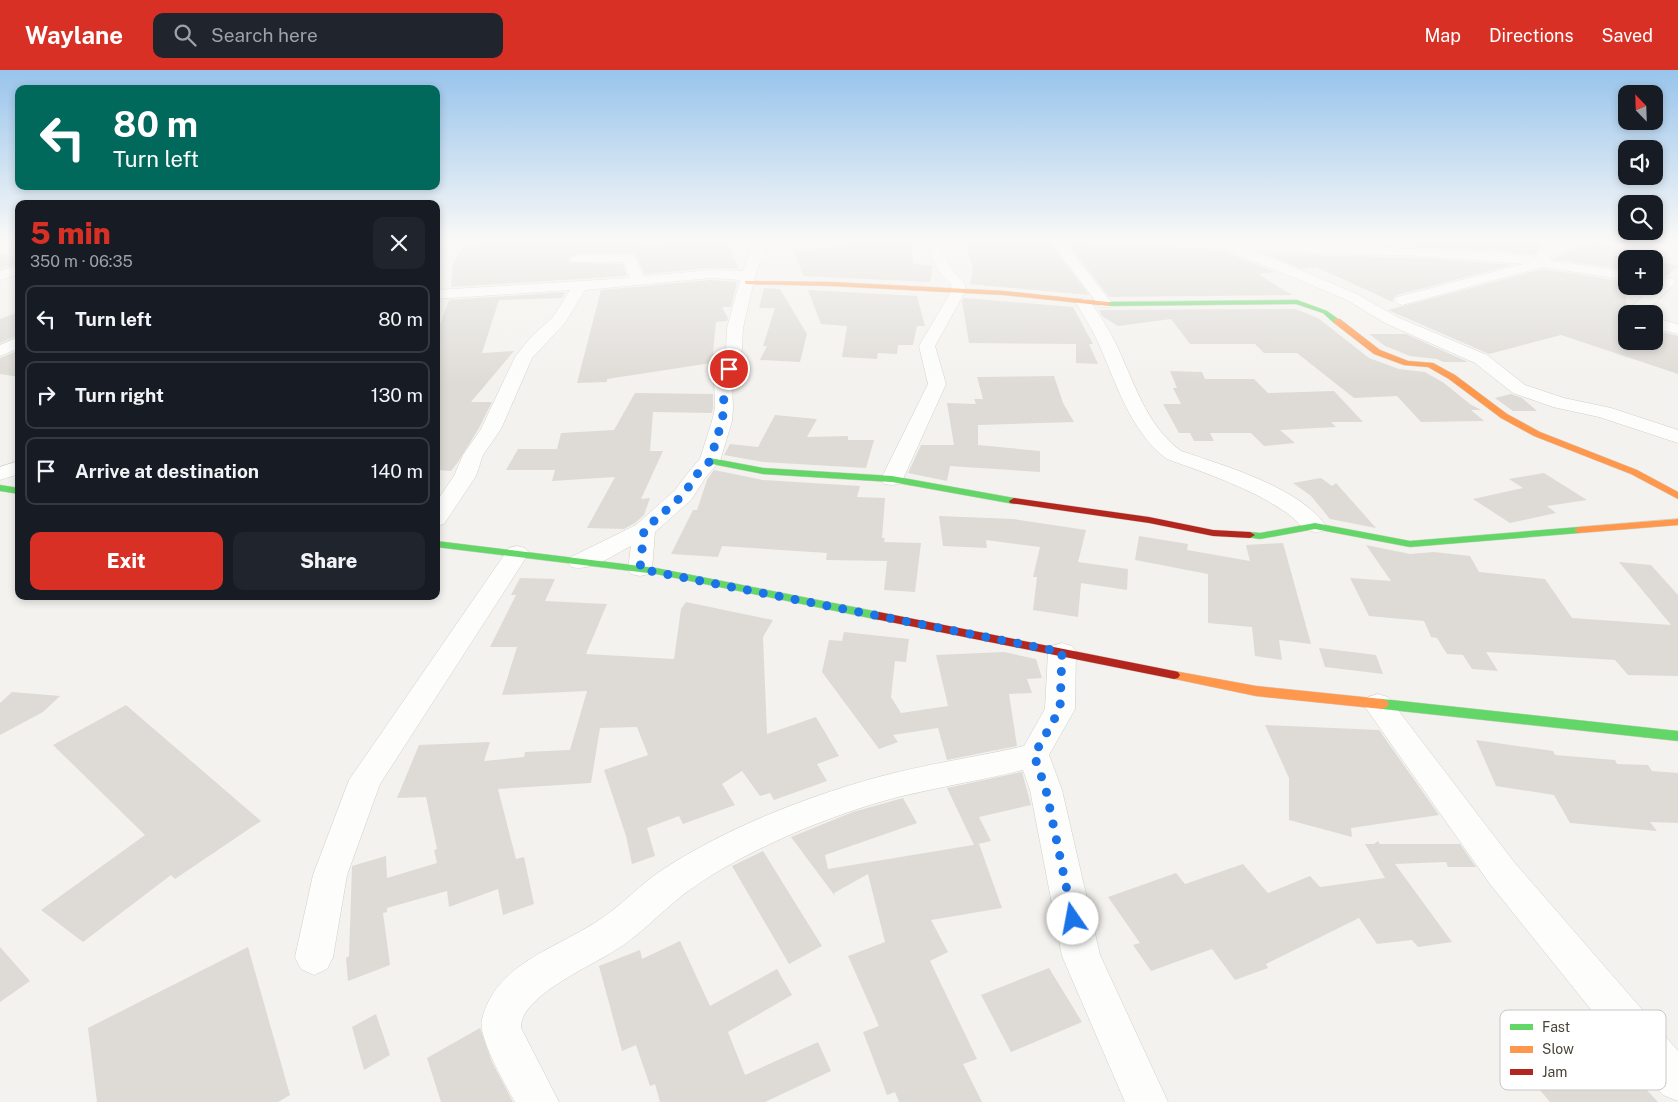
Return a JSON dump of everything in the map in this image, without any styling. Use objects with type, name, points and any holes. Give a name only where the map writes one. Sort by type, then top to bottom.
[{"type":"street","points":[[440,295],[529,288]]},
{"type":"street","points":[[440,513],[465,476],[473,455],[492,430],[524,357],[537,341],[560,320],[579,288]]},
{"type":"street","points":[[580,562],[644,530],[683,495],[698,473],[710,461],[722,421],[724,408],[723,379],[729,369],[735,328],[746,288]]},
{"type":"street","points":[[919,288],[1051,297],[1084,303],[1104,304],[1297,302],[1325,312],[1377,352],[1407,364],[1430,365],[1452,377],[1504,416],[1537,434],[1634,472],[1678,496]]},
{"type":"street","points":[[1092,288],[1104,304]]},
{"type":"street","points":[[1331,288],[1352,297],[1391,320],[1481,359],[1519,389],[1560,403],[1604,412],[1678,437]]},
{"type":"street","points":[[1402,300],[1446,288]]},
{"type":"street","points":[[1643,305],[1660,288]]},
{"type":"street","points":[[892,479],[937,384],[927,346],[958,290]]},
{"type":"street","points":[[440,306],[470,293]]},
{"type":"street","points":[[1084,303],[1106,339],[1126,389],[1138,412],[1163,448],[1174,455],[1255,485],[1294,507],[1315,526]]},
{"type":"street","points":[[1663,325],[1678,329]]},
{"type":"street","points":[[0,351],[15,344]]},
{"type":"street","points":[[710,461],[763,471],[892,479],[982,496],[1149,520],[1213,533],[1260,536],[1315,526],[1410,544],[1678,522]]},
{"type":"street","points":[[0,474],[15,468]]},
{"type":"street","points":[[640,569],[644,530]]},
{"type":"street","points":[[440,544],[640,569],[1256,691],[1678,736]]},
{"type":"street","points":[[314,957],[330,875],[365,780],[517,553]]},
{"type":"street","points":[[538,1102],[506,1044],[502,1034],[501,1022],[504,1012],[514,997],[538,975],[567,956],[608,936],[669,885],[711,858],[778,827],[891,786],[996,765],[1034,755],[1060,709],[1062,652]]},
{"type":"street","points":[[1378,704],[1502,873],[1617,1010]]},
{"type":"street","points":[[1034,755],[1046,790],[1081,956],[1147,1102]]},
{"type":"street","points":[[1666,1068],[1678,1080]]},
{"type":"building","points":[[621,288],[736,288],[731,307],[722,307],[728,318],[727,321],[716,322],[713,353],[718,362],[607,379],[607,382],[577,383],[601,290]]},
{"type":"building","points":[[764,288],[780,289],[807,334],[800,362],[760,360],[767,346],[763,346],[775,308],[759,308]]},
{"type":"building","points":[[1015,288],[1084,288],[1089,295]]},
{"type":"building","points":[[1102,288],[1281,288],[1292,295],[1109,297]]},
{"type":"building","points":[[1363,288],[1423,288],[1397,295],[1393,302]]},
{"type":"building","points":[[1471,288],[1618,288],[1618,295],[1626,295],[1626,305],[1618,305],[1618,350],[1663,350],[1663,332],[1678,336],[1678,374],[1561,335],[1489,354],[1388,310]]},
{"type":"building","points":[[808,290],[917,296],[925,326],[917,326],[913,345],[898,345],[897,354],[878,353],[877,359],[842,357],[847,326],[821,324]]},
{"type":"building","points":[[565,292],[562,298],[499,300],[482,353],[514,351],[471,402],[492,402],[479,428],[451,471],[440,470],[440,324],[449,300]]},
{"type":"building","points":[[964,298],[1073,307],[1093,344],[1089,344],[1098,364],[1076,363],[1076,344],[969,343],[962,301]]},
{"type":"building","points":[[1295,309],[1318,318],[1369,358],[1399,369],[1425,372],[1444,383],[1470,404],[1481,410],[1471,410],[1484,421],[1421,422],[1397,396],[1354,398],[1297,353],[1264,353],[1255,344],[1190,344],[1171,319],[1118,326],[1102,316],[1099,310]]},
{"type":"building","points":[[15,313],[15,337],[0,343],[0,319]]},
{"type":"building","points":[[1369,334],[1406,334],[1468,362],[1443,362],[1437,359],[1410,356],[1385,346]]},
{"type":"building","points":[[15,352],[15,376],[0,374],[0,358]]},
{"type":"building","points":[[1170,371],[1202,372],[1205,379],[1254,379],[1268,393],[1334,391],[1363,422],[1331,422],[1336,427],[1280,430],[1295,443],[1264,446],[1251,433],[1210,433],[1214,441],[1194,441],[1190,433],[1179,433],[1163,404],[1181,404],[1173,388],[1177,388]]},
{"type":"building","points":[[1054,376],[1063,403],[1074,422],[978,425],[978,445],[1040,451],[1040,472],[950,466],[947,481],[908,473],[921,445],[954,445],[947,403],[976,404],[974,399],[983,399],[977,377]]},
{"type":"building","points":[[635,393],[713,394],[713,408],[712,413],[653,412],[650,451],[663,451],[641,499],[650,498],[644,515],[635,523],[624,529],[587,528],[615,477],[552,481],[555,470],[506,470],[518,449],[557,449],[561,433],[614,430]]},
{"type":"building","points":[[1511,394],[1522,398],[1537,411],[1513,411],[1495,398]]},
{"type":"building","points":[[775,415],[817,419],[807,437],[848,436],[848,440],[874,440],[866,468],[763,462],[724,455],[730,444],[758,447]]},
{"type":"building","points":[[714,470],[763,480],[860,486],[857,497],[885,498],[882,538],[885,538],[884,542],[921,543],[915,592],[884,590],[887,561],[826,560],[827,553],[722,546],[718,557],[671,554],[693,510],[697,510],[707,480]]},
{"type":"building","points":[[1544,473],[1587,500],[1547,506],[1556,513],[1510,523],[1473,499],[1523,488],[1509,479]]},
{"type":"building","points":[[1321,478],[1332,486],[1336,483],[1376,528],[1330,519],[1311,496],[1293,483]]},
{"type":"building","points":[[939,516],[1013,519],[1086,530],[1078,562],[1128,569],[1127,590],[1081,583],[1078,617],[1033,610],[1037,577],[1033,577],[1040,547],[986,540],[987,548],[943,546]]},
{"type":"building","points":[[1139,536],[1188,544],[1187,550],[1250,561],[1246,545],[1283,543],[1311,644],[1279,640],[1282,660],[1255,656],[1252,627],[1208,623],[1208,574],[1135,560]]},
{"type":"building","points":[[1366,545],[1410,554],[1434,552],[1470,556],[1479,572],[1545,579],[1572,618],[1671,625],[1619,562],[1651,565],[1678,595],[1678,676],[1628,675],[1615,660],[1486,652],[1498,671],[1472,669],[1463,655],[1447,654],[1437,638],[1431,637],[1424,621],[1369,616],[1350,578],[1391,581]]},
{"type":"building","points":[[520,578],[555,579],[545,601],[607,604],[586,654],[674,659],[681,609],[686,602],[773,620],[763,637],[767,734],[816,717],[839,756],[817,764],[827,781],[774,800],[770,793],[760,796],[742,771],[722,784],[735,805],[683,824],[679,816],[647,828],[655,856],[632,864],[626,836],[604,770],[648,755],[637,727],[600,728],[591,783],[498,789],[516,859],[524,857],[534,904],[503,915],[498,889],[449,907],[447,891],[387,908],[387,912],[383,913],[390,965],[348,981],[346,958],[349,956],[352,866],[386,856],[387,878],[437,863],[434,850],[437,849],[426,797],[397,798],[419,745],[490,742],[484,761],[524,757],[525,752],[570,750],[587,691],[502,695],[517,647],[490,647],[516,595],[511,595]]},
{"type":"building","points":[[844,632],[909,639],[906,662],[895,661],[891,697],[901,713],[948,706],[936,655],[1004,652],[1036,659],[1042,678],[1027,679],[1032,693],[1009,694],[1017,746],[947,760],[938,728],[893,735],[898,742],[879,749],[822,672],[829,640],[842,641]]},
{"type":"building","points":[[1319,648],[1376,655],[1383,674],[1325,667]]},
{"type":"building","points":[[12,692],[60,696],[43,712],[0,735],[0,703]]},
{"type":"building","points":[[126,705],[261,821],[175,879],[171,875],[83,942],[41,910],[145,835],[53,745]]},
{"type":"building","points":[[1265,725],[1379,730],[1439,815],[1351,828],[1352,837],[1289,820],[1289,778]]},
{"type":"building","points":[[1476,740],[1553,751],[1555,755],[1615,760],[1617,764],[1648,765],[1652,771],[1678,773],[1678,823],[1650,822],[1657,831],[1570,823],[1554,795],[1496,786]]},
{"type":"building","points":[[1022,772],[1031,805],[979,817],[991,841],[974,845],[947,788]]},
{"type":"building","points":[[903,798],[917,823],[825,855],[828,869],[979,844],[1002,908],[931,920],[948,952],[930,961],[977,1059],[963,1064],[982,1102],[899,1102],[895,1092],[887,1095],[863,1032],[879,1026],[848,956],[885,942],[868,874],[834,893],[835,896],[791,837],[853,812]]},
{"type":"building","points":[[1378,841],[1380,844],[1460,844],[1476,867],[1448,867],[1446,862],[1395,864],[1452,942],[1418,947],[1412,940],[1377,944],[1359,918],[1266,964],[1268,968],[1235,980],[1212,949],[1151,971],[1133,945],[1140,943],[1108,897],[1176,873],[1185,884],[1243,864],[1268,893],[1310,876],[1320,887],[1385,878],[1365,844],[1374,844]]},
{"type":"building","points":[[763,851],[822,946],[789,964],[732,866]]},
{"type":"building","points":[[680,941],[710,1006],[777,969],[792,995],[728,1032],[745,1075],[818,1042],[831,1071],[765,1102],[660,1102],[655,1084],[650,1086],[636,1045],[622,1051],[599,966],[640,950],[642,959]]},
{"type":"building","points":[[0,947],[30,981],[0,1002]]},
{"type":"building","points":[[248,947],[290,1095],[278,1102],[97,1102],[88,1028]]},
{"type":"building","points":[[1049,968],[1082,1022],[1011,1052],[981,995]]},
{"type":"building","points":[[376,1014],[390,1055],[364,1070],[352,1027]]},
{"type":"building","points":[[480,1028],[492,1062],[513,1102],[441,1102],[427,1058]]},
{"type":"building","points":[[1540,1090],[1647,1090],[1658,1102],[1550,1102]]},
{"type":"traffic: fast","points":[[1108,304],[1297,302],[1325,312],[1337,321]]},
{"type":"traffic: fast","points":[[710,461],[763,471],[892,479],[1014,501]]},
{"type":"traffic: fast","points":[[0,488],[15,490]]},
{"type":"traffic: fast","points":[[1250,535],[1260,536],[1315,526],[1410,544],[1579,530]]},
{"type":"traffic: fast","points":[[440,544],[656,571],[879,616]]},
{"type":"traffic: fast","points":[[1382,704],[1678,736]]},
{"type":"traffic: slow","points":[[912,288],[1004,293],[1108,304]]},
{"type":"traffic: slow","points":[[1337,321],[1377,352],[1407,363],[1430,365],[1452,377],[1504,416],[1537,434],[1634,472],[1678,496]]},
{"type":"traffic: slow","points":[[1579,530],[1678,522]]},
{"type":"traffic: slow","points":[[1174,675],[1256,691],[1382,704]]},
{"type":"traffic: jam","points":[[1014,501],[1149,520],[1213,533],[1250,535]]},
{"type":"traffic: jam","points":[[879,616],[1174,675]]},
{"type":"route","points":[[729,369],[723,379],[724,408],[722,421],[710,461],[698,473],[683,495],[644,530],[640,569],[1062,652],[1060,709],[1034,755],[1046,790],[1073,919]]}]
